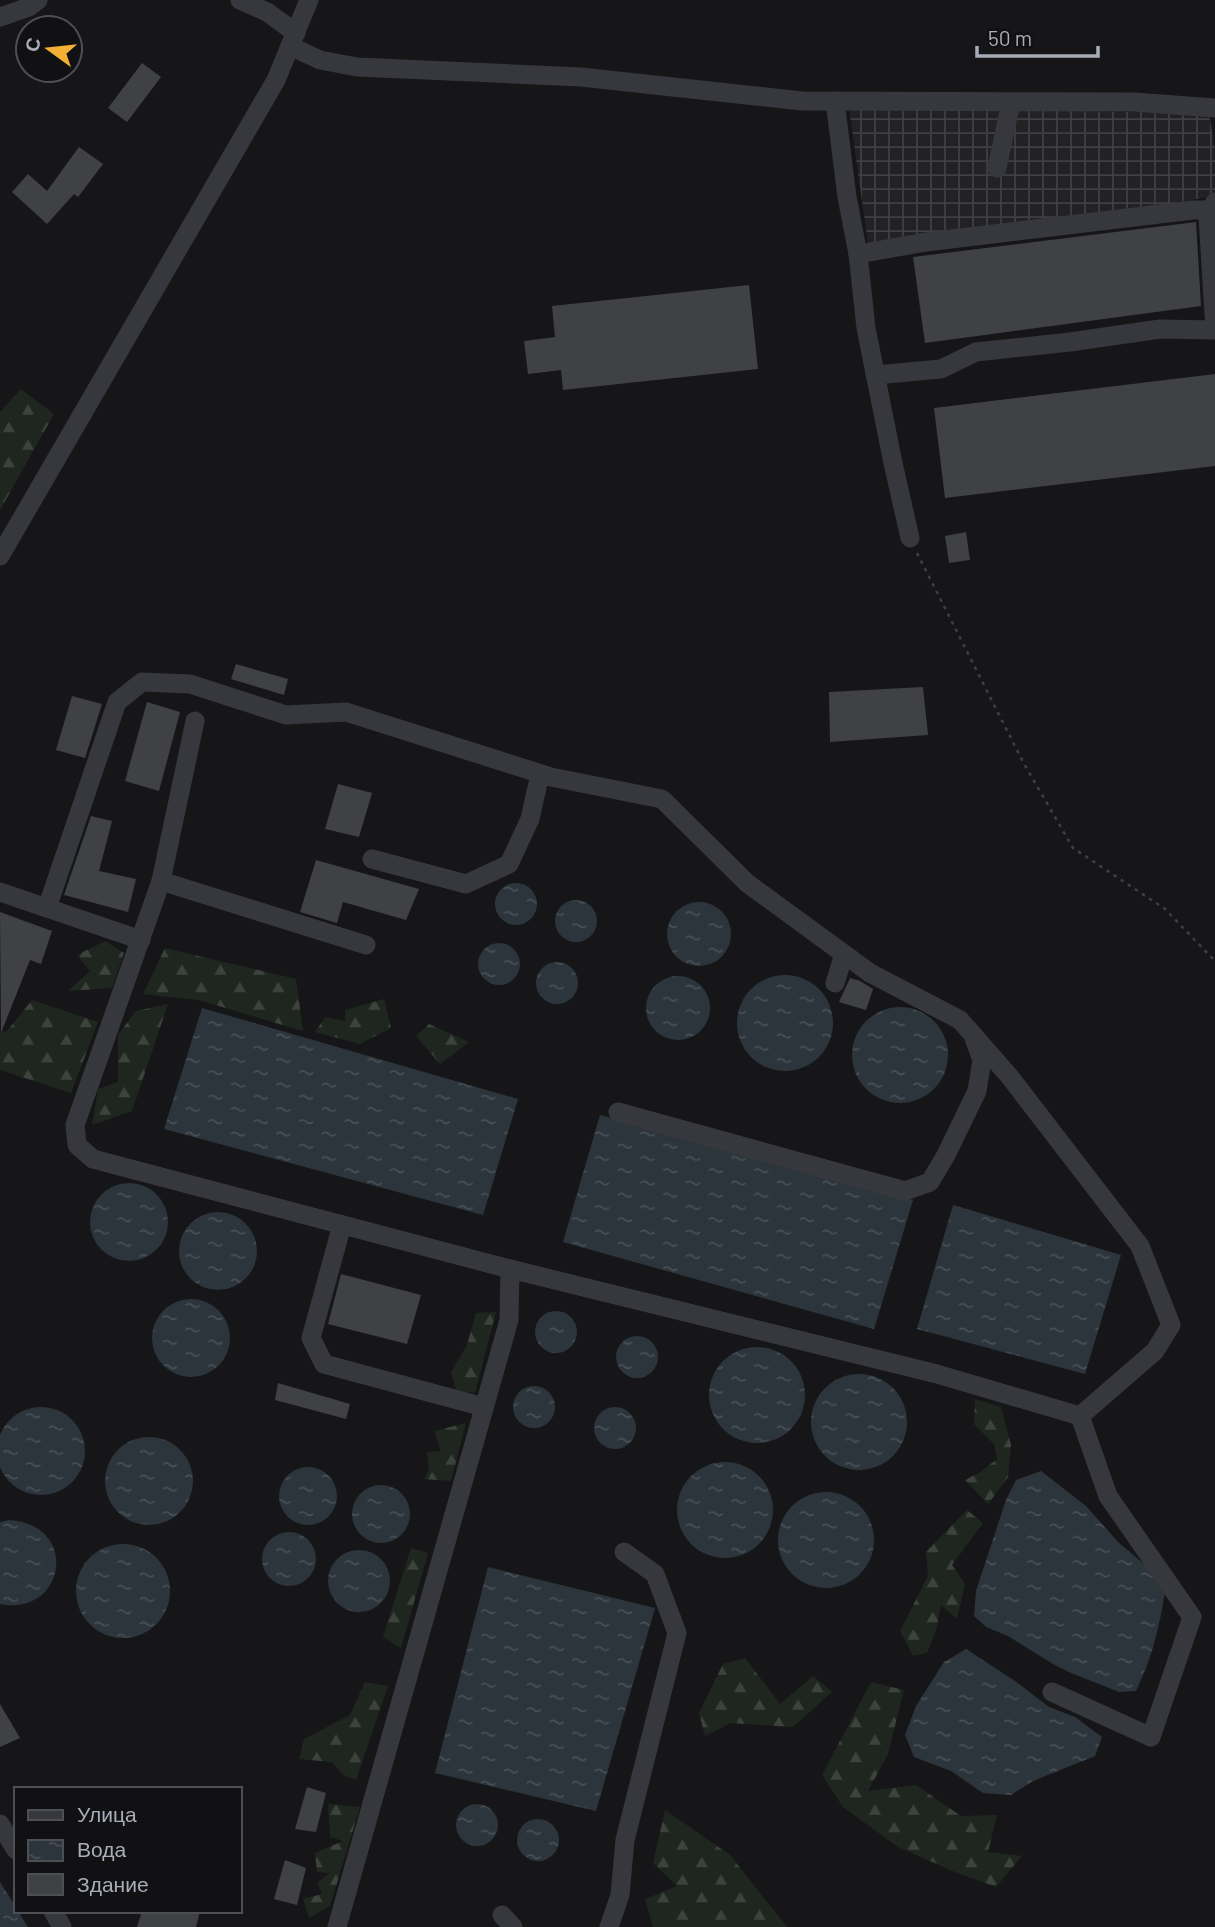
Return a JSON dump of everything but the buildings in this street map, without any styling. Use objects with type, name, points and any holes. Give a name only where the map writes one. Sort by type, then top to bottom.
[{"type":"street","points":[[0,17],[29,7],[38,0]]},
{"type":"street","points":[[240,0],[267,12],[293,40],[320,60],[357,67],[581,77],[802,101],[1134,102],[1215,108]]},
{"type":"street","points":[[0,556],[276,80],[309,0]]},
{"type":"street","points":[[835,101],[866,327],[910,538]]},
{"type":"street","points":[[997,168],[1011,102]]},
{"type":"street","points":[[858,254],[926,242],[1212,206]]},
{"type":"street","points":[[875,375],[941,369],[976,352],[1160,329],[1215,330],[1208,217],[1212,206]]},
{"type":"street","points":[[47,908],[117,702],[142,682],[190,684],[286,715],[346,712],[540,774],[662,799],[747,883],[870,972],[960,1020],[1010,1077],[1140,1246],[1171,1325],[1154,1351],[1080,1416]]},
{"type":"street","points":[[195,721],[162,881],[75,1125],[77,1145],[93,1159],[510,1269],[937,1374],[1080,1416]]},
{"type":"street","points":[[372,859],[466,884],[509,864],[530,819],[540,774]]},
{"type":"street","points":[[162,881],[366,945]]},
{"type":"street","points":[[0,892],[141,940]]},
{"type":"street","points":[[835,983],[844,954]]},
{"type":"street","points":[[618,1112],[905,1191],[930,1182],[977,1091],[982,1060],[972,1034]]},
{"type":"street","points":[[342,1224],[311,1338],[324,1364],[484,1407]]},
{"type":"street","points":[[337,1927],[509,1320],[510,1269]]},
{"type":"street","points":[[1052,1692],[1151,1737],[1192,1617],[1108,1496],[1080,1416]]},
{"type":"street","points":[[609,1927],[620,1895],[625,1840],[677,1633],[655,1574],[624,1552]]},
{"type":"street","points":[[0,1824],[14,1847]]},
{"type":"path","points":[[910,538],[1023,762],[1073,848],[1164,909],[1215,961]]},
{"type":"shaded area","points":[[849,108],[1209,113],[1215,150],[1214,196],[1102,216],[868,244]]},
{"type":"green space","points":[[21,389],[54,414],[0,510],[0,412]]},
{"type":"green space","points":[[105,941],[124,953],[112,988],[68,991],[90,971],[77,955]]},
{"type":"green space","points":[[165,948],[296,979],[303,1031],[198,1000],[143,994]]},
{"type":"green space","points":[[384,999],[391,1028],[360,1044],[315,1032],[325,1017],[345,1021],[345,1010]]},
{"type":"green space","points":[[32,1000],[98,1022],[71,1093],[0,1070],[0,1032],[7,1031]]},
{"type":"green space","points":[[168,1004],[132,1111],[92,1125],[98,1089],[118,1082],[118,1035],[136,1011]]},
{"type":"green space","points":[[429,1024],[469,1042],[440,1064],[416,1036]]},
{"type":"green space","points":[[496,1312],[475,1393],[456,1390],[451,1372],[467,1345],[476,1313]]},
{"type":"green space","points":[[975,1399],[1001,1407],[1011,1445],[1008,1477],[988,1504],[965,1480],[997,1459],[994,1444],[974,1424]]},
{"type":"green space","points":[[466,1423],[451,1481],[424,1479],[429,1470],[427,1452],[441,1451],[434,1431]]},
{"type":"green space","points":[[967,1510],[983,1523],[952,1565],[965,1584],[957,1619],[941,1605],[936,1631],[927,1653],[913,1656],[900,1631],[928,1576],[926,1552]]},
{"type":"green space","points":[[411,1548],[428,1553],[401,1648],[383,1637]]},
{"type":"green space","points":[[745,1658],[780,1704],[813,1676],[832,1692],[793,1727],[731,1723],[705,1736],[699,1713],[723,1664]]},
{"type":"green space","points":[[365,1682],[388,1686],[356,1780],[344,1776],[332,1762],[299,1759],[304,1739],[350,1715]]},
{"type":"green space","points":[[871,1682],[904,1690],[888,1754],[868,1791],[916,1785],[961,1816],[997,1815],[988,1852],[1022,1856],[996,1887],[898,1847],[843,1807],[822,1775]]},
{"type":"green space","points":[[328,1804],[360,1807],[330,1906],[309,1918],[303,1899],[322,1894],[317,1883],[330,1873],[317,1872],[315,1853],[343,1841],[330,1837]]},
{"type":"green space","points":[[665,1810],[730,1855],[787,1927],[653,1927],[645,1899],[677,1886],[653,1863]]},
{"type":"water","points":[[516,883],[531,889],[537,904],[531,919],[516,925],[501,919],[495,904],[501,889]]},
{"type":"water","points":[[576,900],[591,906],[597,921],[591,936],[576,942],[561,936],[555,921],[561,906]]},
{"type":"water","points":[[693,902],[705,902],[722,911],[729,922],[729,946],[722,957],[705,966],[693,966],[681,961],[672,952],[667,940],[667,928],[672,916],[681,907]]},
{"type":"water","points":[[499,943],[514,949],[520,964],[514,979],[499,985],[484,979],[478,964],[484,949]]},
{"type":"water","points":[[557,962],[572,968],[578,983],[572,998],[557,1004],[542,998],[536,983],[542,968]]},
{"type":"water","points":[[785,975],[803,978],[819,989],[830,1005],[833,1023],[830,1041],[819,1057],[803,1068],[785,1071],[767,1068],[751,1057],[740,1041],[737,1023],[740,1005],[751,989],[767,978]]},
{"type":"water","points":[[672,976],[684,976],[701,985],[708,996],[708,1020],[701,1031],[684,1040],[672,1040],[660,1035],[651,1026],[646,1014],[646,1002],[651,990],[660,981]]},
{"type":"water","points":[[900,1007],[918,1010],[934,1021],[945,1037],[948,1055],[945,1073],[934,1089],[918,1100],[900,1103],[882,1100],[866,1089],[855,1073],[852,1055],[855,1037],[866,1021],[882,1010]]},
{"type":"water","points":[[202,1008],[518,1099],[483,1215],[164,1129]]},
{"type":"water","points":[[600,1115],[913,1200],[874,1329],[563,1242]]},
{"type":"water","points":[[129,1183],[144,1186],[161,1200],[168,1222],[165,1237],[151,1254],[129,1261],[114,1258],[97,1244],[90,1222],[93,1207],[107,1190]]},
{"type":"water","points":[[953,1205],[1121,1255],[1085,1374],[917,1329]]},
{"type":"water","points":[[218,1212],[233,1215],[250,1229],[257,1251],[254,1266],[240,1283],[218,1290],[203,1287],[186,1273],[179,1251],[182,1236],[196,1219]]},
{"type":"water","points":[[191,1299],[206,1302],[223,1316],[230,1338],[227,1353],[213,1370],[191,1377],[176,1374],[159,1360],[152,1338],[155,1323],[169,1306]]},
{"type":"water","points":[[556,1311],[571,1317],[577,1332],[571,1347],[556,1353],[541,1347],[535,1332],[541,1317]]},
{"type":"water","points":[[637,1336],[652,1342],[658,1357],[652,1372],[637,1378],[622,1372],[616,1357],[622,1342]]},
{"type":"water","points":[[757,1347],[775,1350],[791,1361],[802,1377],[805,1395],[802,1413],[791,1429],[775,1440],[757,1443],[739,1440],[723,1429],[712,1413],[709,1395],[712,1377],[723,1361],[739,1350]]},
{"type":"water","points":[[859,1374],[877,1377],[893,1388],[904,1404],[907,1422],[904,1440],[893,1456],[877,1467],[859,1470],[841,1467],[825,1456],[814,1440],[811,1422],[814,1404],[825,1388],[841,1377]]},
{"type":"water","points":[[534,1386],[549,1392],[555,1407],[549,1422],[534,1428],[519,1422],[513,1407],[519,1392]]},
{"type":"water","points":[[41,1407],[58,1410],[78,1427],[84,1442],[82,1468],[72,1482],[58,1492],[41,1495],[24,1492],[10,1482],[0,1468],[0,1434],[10,1420],[24,1410]]},
{"type":"water","points":[[615,1407],[630,1413],[636,1428],[630,1443],[615,1449],[600,1443],[594,1428],[600,1413]]},
{"type":"water","points":[[149,1437],[174,1444],[186,1456],[193,1481],[186,1506],[174,1518],[149,1525],[124,1518],[112,1506],[105,1481],[112,1456],[124,1444]]},
{"type":"water","points":[[725,1462],[743,1465],[759,1476],[770,1492],[773,1510],[770,1528],[759,1544],[743,1555],[725,1558],[707,1555],[691,1544],[680,1528],[677,1510],[680,1492],[691,1476],[707,1465]]},
{"type":"water","points":[[308,1467],[319,1469],[332,1480],[337,1496],[335,1507],[324,1520],[308,1525],[297,1523],[284,1512],[279,1496],[281,1485],[292,1472]]},
{"type":"water","points":[[1041,1471],[1086,1506],[1118,1542],[1166,1583],[1156,1638],[1136,1691],[1119,1692],[1071,1673],[1008,1636],[986,1627],[974,1616],[976,1591],[1006,1500],[1016,1480]]},
{"type":"water","points":[[375,1485],[387,1485],[402,1493],[410,1508],[410,1520],[402,1535],[387,1543],[375,1543],[360,1535],[352,1520],[352,1508],[360,1493]]},
{"type":"water","points":[[826,1492],[844,1495],[860,1506],[871,1522],[874,1540],[871,1558],[860,1574],[844,1585],[826,1588],[808,1585],[792,1574],[781,1558],[778,1540],[781,1522],[792,1506],[808,1495]]},
{"type":"water","points":[[9,1520],[32,1525],[47,1537],[55,1552],[56,1568],[51,1584],[39,1597],[22,1604],[0,1604],[0,1522]]},
{"type":"water","points":[[289,1532],[308,1540],[316,1559],[308,1578],[289,1586],[270,1578],[262,1559],[270,1540]]},
{"type":"water","points":[[123,1544],[141,1548],[156,1558],[166,1573],[170,1591],[166,1609],[156,1624],[141,1634],[123,1638],[105,1634],[90,1624],[80,1609],[76,1591],[80,1573],[90,1558],[105,1548]]},
{"type":"water","points":[[359,1550],[381,1559],[390,1581],[381,1603],[359,1612],[337,1603],[328,1581],[337,1559]]},
{"type":"water","points":[[488,1567],[655,1608],[596,1811],[435,1773]]},
{"type":"water","points":[[966,1649],[1049,1707],[1075,1717],[1102,1737],[1095,1756],[1033,1781],[1011,1795],[983,1793],[951,1771],[914,1757],[905,1735],[916,1706],[944,1662]]},
{"type":"water","points":[[477,1804],[492,1810],[498,1825],[492,1840],[477,1846],[462,1840],[456,1825],[462,1810]]},
{"type":"water","points":[[538,1819],[553,1825],[559,1840],[553,1855],[538,1861],[523,1855],[517,1840],[523,1825]]},
{"type":"water","points":[[0,1882],[14,1904],[14,1913],[19,1913],[28,1927],[0,1927]]}]
